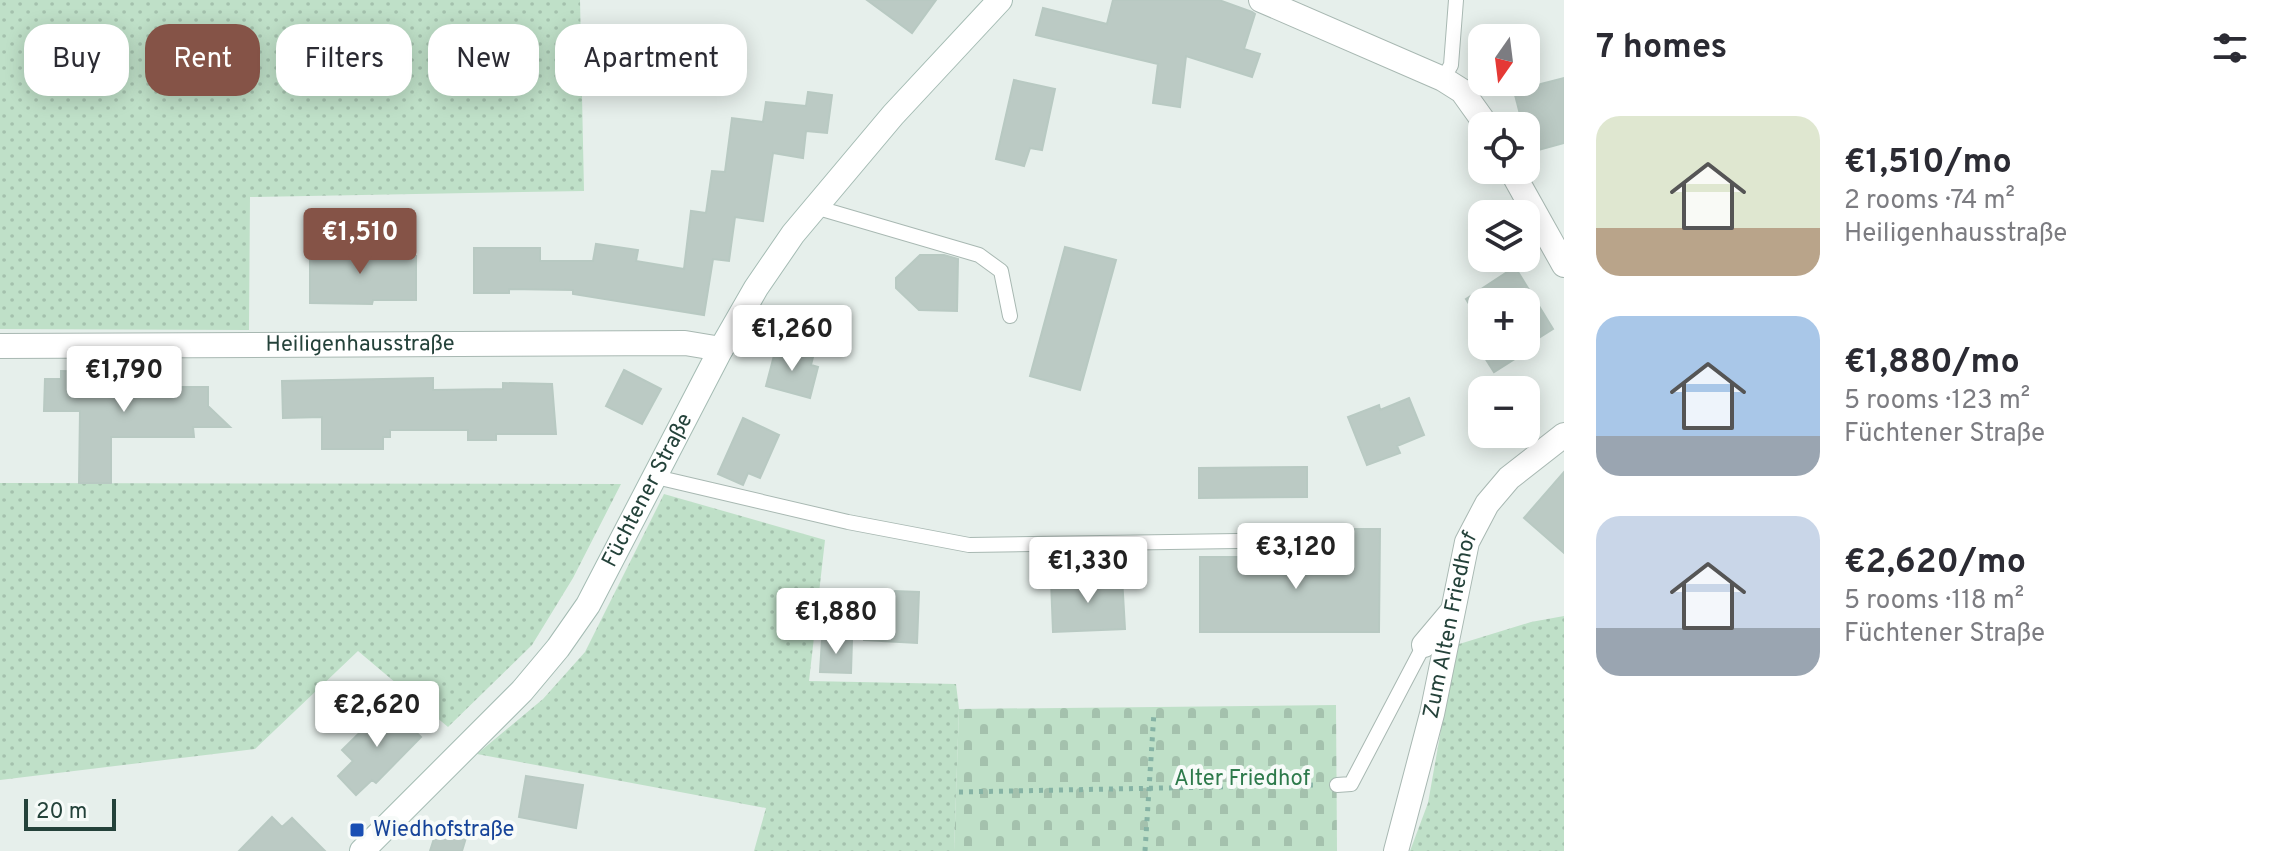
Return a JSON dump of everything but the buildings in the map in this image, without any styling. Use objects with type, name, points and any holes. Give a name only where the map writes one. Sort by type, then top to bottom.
[{"type":"street","name":"Füchtener Straße","points":[[362,851],[522,691],[558,648],[588,605],[756,288],[815,207],[893,115],[1000,0]]},
{"type":"street","points":[[1261,0],[1443,79],[1462,91],[1477,112]]},
{"type":"street","points":[[1519,184],[1564,265]]},
{"type":"street","name":"Heiligenhausstraße","points":[[0,346],[685,343],[721,349]]},
{"type":"street","name":"Zum Alten Friedhof","points":[[1396,851],[1432,714],[1467,542],[1487,504],[1509,478],[1564,435]]},
{"type":"street","points":[[1424,645],[1451,613]]},
{"type":"lane","points":[[1443,79],[1451,65],[1456,0]]},
{"type":"lane","points":[[815,207],[979,255],[1001,271],[1010,316]]},
{"type":"lane","points":[[656,477],[848,522],[969,545],[1300,540]]},
{"type":"lane","points":[[1337,785],[1351,784],[1424,645]]},
{"type":"path","points":[[1145,851],[1154,712]]},
{"type":"path","points":[[959,792],[1337,785]]},
{"type":"green space","points":[[0,0],[580,0],[581,24],[555,24],[555,96],[582,96],[584,191],[250,197],[249,330],[0,329]]},
{"type":"green space","points":[[0,483],[621,484],[573,578],[532,645],[448,727],[358,651],[255,749],[0,780]]},
{"type":"green space","points":[[664,494],[825,540],[809,681],[956,684],[959,709],[954,851],[754,851],[766,808],[477,754],[543,699],[585,652]]},
{"type":"green space","points":[[1564,616],[1564,851],[1410,851],[1428,803],[1456,645],[1531,622]]},
{"type":"green space","name":"Alter Friedhof","points":[[1336,705],[1337,851],[954,851],[959,709]]},
{"type":"place","name":"Wiedhofstraße","points":[[357,830]]}]
